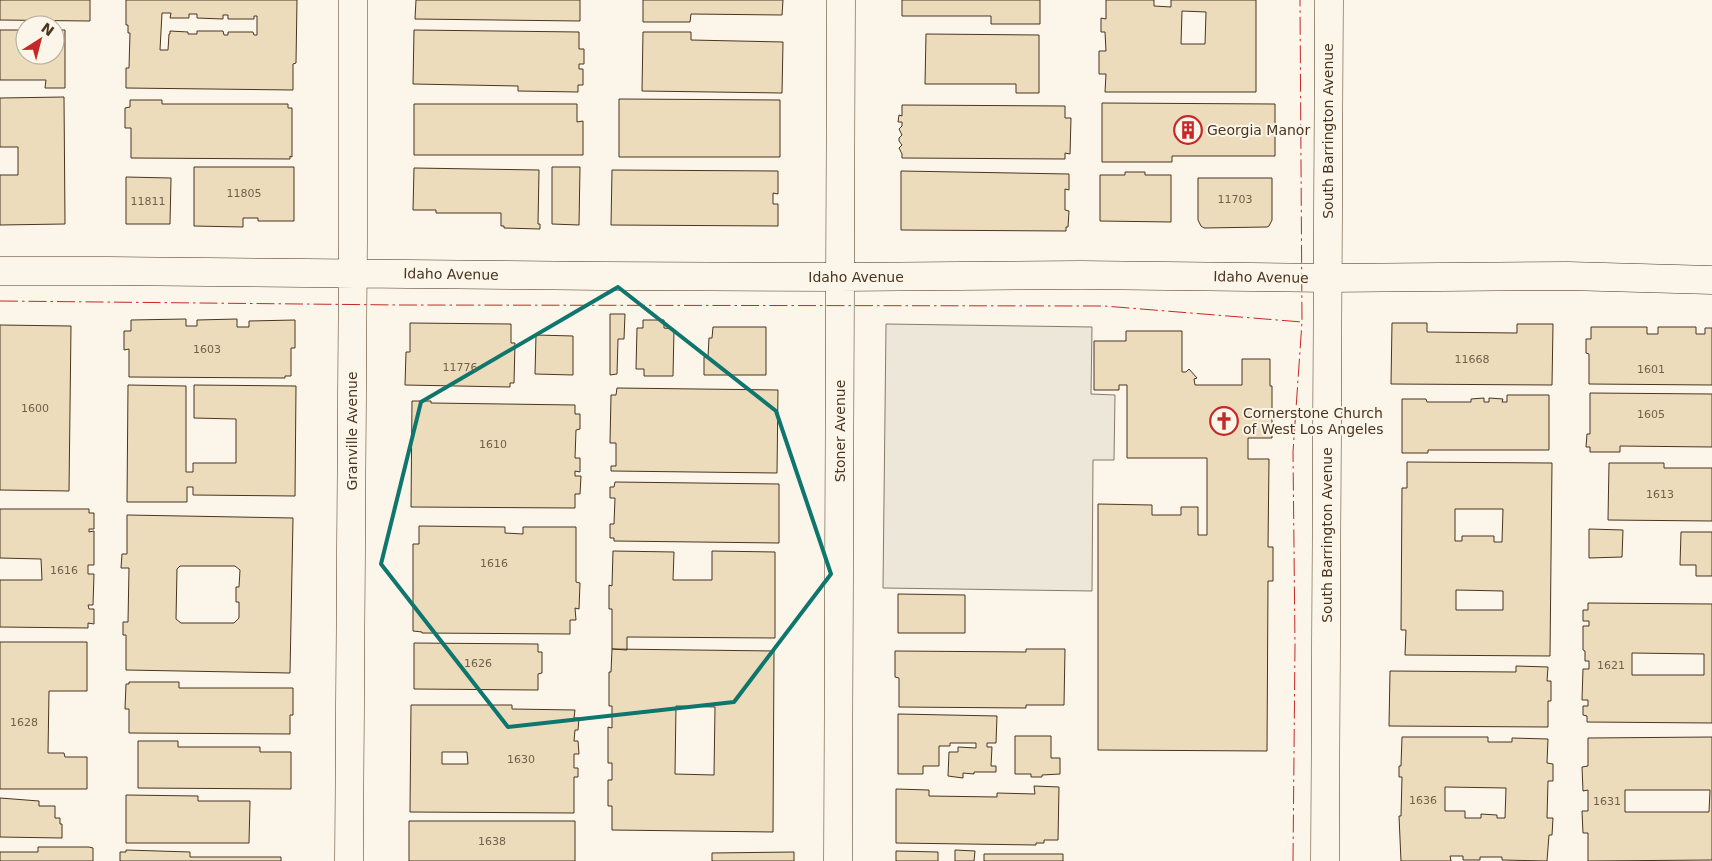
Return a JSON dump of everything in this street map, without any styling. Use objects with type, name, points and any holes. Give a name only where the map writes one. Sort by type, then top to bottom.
[{"type":"street","name":"Granville Avenue","points":[[349,861],[353,0]]},
{"type":"street","name":"Stoner Avenue","points":[[838,861],[840,0]]},
{"type":"street","name":"South Barrington Avenue","points":[[1325,861],[1329,0]]},
{"type":"street","name":"Idaho Avenue","points":[[0,271],[840,277],[1081,275],[1328,278],[1568,276],[1712,280]]},
{"type":"highlighted area","points":[[618,287],[776,411],[831,574],[734,702],[508,727],[381,564],[421,402]]},
{"type":"shaded area","points":[[886,324],[1092,327],[1091,394],[1115,395],[1114,460],[1093,460],[1092,591],[883,588]]},
{"type":"building","points":[[0,0],[90,0],[90,21],[65,21],[65,15],[15,15],[15,20],[0,20]]},
{"type":"building","points":[[126,0],[297,0],[296,63],[293,64],[293,90],[126,88],[126,68],[129,68],[130,33],[128,33],[128,25],[126,25]],"holes":[[[162,13],[171,13],[170,18],[189,18],[189,14],[197,14],[197,18],[223,19],[223,15],[228,15],[228,19],[254,19],[254,16],[257,16],[257,35],[254,35],[253,32],[228,32],[228,35],[224,35],[223,31],[197,31],[197,34],[170,31],[168,50],[160,50]]]},
{"type":"building","points":[[416,0],[580,0],[580,21],[415,19]]},
{"type":"building","points":[[643,0],[783,0],[782,15],[691,14],[690,22],[643,22]]},
{"type":"building","points":[[902,0],[1040,0],[1040,24],[991,24],[991,16],[902,16]]},
{"type":"building","points":[[1106,0],[1154,0],[1154,6],[1171,7],[1171,0],[1256,0],[1256,92],[1105,92],[1106,74],[1099,74],[1099,51],[1106,51],[1105,32],[1101,32],[1101,18],[1106,19]],"holes":[[[1182,11],[1206,12],[1205,44],[1181,44]]]},
{"type":"building","points":[[0,30],[15,30],[15,65],[65,65],[65,88],[45,88],[46,80],[0,80]]},
{"type":"building","points":[[414,30],[579,32],[579,49],[584,49],[584,64],[579,64],[579,69],[583,69],[583,85],[578,85],[578,92],[518,91],[518,86],[413,84]]},
{"type":"building","points":[[643,32],[691,32],[691,40],[783,42],[782,93],[642,91]]},
{"type":"building","points":[[926,34],[1039,35],[1039,93],[1016,93],[1016,84],[925,84]]},
{"type":"building","points":[[64,97],[65,224],[0,225],[0,175],[18,175],[18,147],[0,147],[0,98]]},
{"type":"building","points":[[619,99],[780,100],[780,157],[619,157]]},
{"type":"building","points":[[130,100],[162,100],[162,104],[288,104],[288,108],[292,108],[292,157],[290,156],[290,159],[131,158],[131,128],[125,128],[125,108],[130,107]]},
{"type":"building","name":"Georgia Manor","points":[[1102,103],[1275,104],[1275,156],[1172,156],[1172,162],[1102,162]]},
{"type":"building","points":[[414,104],[577,104],[577,122],[583,121],[583,155],[414,155]]},
{"type":"building","points":[[902,105],[1065,106],[1065,118],[1071,118],[1070,154],[1065,153],[1065,159],[902,158],[899,148],[902,145],[899,138],[902,135],[899,129],[902,126],[902,122],[898,122],[899,115],[902,116]]},
{"type":"building","points":[[194,167],[294,167],[294,221],[258,221],[258,218],[243,218],[243,227],[194,226]]},
{"type":"building","points":[[552,167],[580,167],[579,225],[552,224]]},
{"type":"building","points":[[414,168],[539,170],[538,224],[540,224],[540,229],[504,228],[504,226],[501,226],[501,213],[436,213],[436,210],[413,210]]},
{"type":"building","points":[[612,170],[778,171],[778,194],[773,193],[773,204],[778,204],[778,226],[611,225]]},
{"type":"building","points":[[901,171],[1069,174],[1069,190],[1065,189],[1065,210],[1069,211],[1068,227],[1066,227],[1066,231],[901,230]]},
{"type":"building","points":[[1125,172],[1145,172],[1145,175],[1171,175],[1171,222],[1100,221],[1100,175],[1125,175]]},
{"type":"building","points":[[126,177],[171,178],[170,224],[126,224]]},
{"type":"building","points":[[1198,178],[1272,178],[1272,220],[1269,226],[1204,228],[1201,226],[1198,220]]},
{"type":"building","points":[[610,314],[625,314],[624,339],[618,339],[617,374],[610,375]]},
{"type":"building","points":[[186,319],[186,326],[197,326],[197,320],[237,319],[237,327],[249,327],[249,321],[295,320],[295,348],[291,348],[291,376],[285,376],[285,378],[129,377],[129,349],[124,350],[124,331],[131,331],[131,320]]},
{"type":"building","points":[[643,320],[664,320],[664,328],[674,329],[673,376],[644,376],[644,369],[636,369],[637,328],[643,328]]},
{"type":"building","points":[[410,323],[511,324],[511,343],[515,343],[514,383],[510,383],[510,387],[405,385],[406,352],[410,352]]},
{"type":"building","points":[[1392,323],[1427,323],[1427,332],[1517,333],[1517,324],[1553,324],[1552,385],[1391,384]]},
{"type":"building","points":[[0,325],[71,326],[69,491],[0,490]]},
{"type":"building","points":[[713,327],[766,327],[766,375],[704,375],[704,357],[708,357],[709,338],[712,338]]},
{"type":"building","points":[[1591,327],[1647,327],[1647,334],[1658,334],[1658,327],[1696,327],[1696,334],[1705,334],[1705,328],[1712,328],[1712,385],[1589,384],[1589,354],[1586,353],[1586,339],[1591,339]]},
{"type":"building","points":[[1126,331],[1182,331],[1182,372],[1186,372],[1189,369],[1197,378],[1194,379],[1195,385],[1242,385],[1242,359],[1270,359],[1272,438],[1248,438],[1248,459],[1269,459],[1268,547],[1273,547],[1273,581],[1268,581],[1267,751],[1098,750],[1098,504],[1152,505],[1152,515],[1181,515],[1181,507],[1198,507],[1198,535],[1207,535],[1207,458],[1127,458],[1127,385],[1119,385],[1119,390],[1094,390],[1094,341],[1126,341]]},
{"type":"building","points":[[536,335],[573,336],[573,375],[535,374]]},
{"type":"building","points":[[128,385],[186,386],[186,472],[193,472],[193,463],[236,463],[236,419],[194,418],[194,385],[296,386],[295,496],[193,495],[193,487],[187,487],[187,502],[127,502]]},
{"type":"building","points":[[617,388],[778,390],[777,473],[611,471],[611,466],[616,466],[616,443],[610,443],[611,395],[616,395]]},
{"type":"building","points":[[1590,393],[1712,394],[1712,447],[1620,446],[1620,452],[1590,452],[1590,447],[1586,447],[1587,434],[1590,434]]},
{"type":"building","points":[[1507,395],[1549,395],[1549,450],[1428,450],[1428,453],[1402,453],[1402,399],[1426,399],[1427,402],[1471,402],[1471,399],[1484,398],[1484,402],[1489,402],[1489,398],[1503,399],[1502,402],[1507,402]]},
{"type":"building","points":[[412,401],[431,401],[431,403],[575,405],[575,414],[580,414],[580,429],[576,430],[575,458],[580,458],[580,472],[575,471],[575,476],[581,476],[580,494],[575,494],[575,508],[411,507]]},
{"type":"building","points":[[1407,462],[1552,463],[1550,656],[1405,655],[1406,630],[1401,630],[1402,488],[1407,488]],"holes":[[[1455,509],[1503,509],[1502,542],[1494,542],[1494,536],[1462,536],[1462,541],[1455,541]],[[1456,590],[1503,591],[1503,610],[1456,610]]]},
{"type":"building","points":[[1609,463],[1664,463],[1664,468],[1712,468],[1712,521],[1608,520]]},
{"type":"building","points":[[615,482],[779,484],[779,543],[614,541],[614,538],[610,538],[610,524],[614,524],[615,498],[610,498],[610,487],[614,487]]},
{"type":"building","points":[[0,509],[89,509],[89,513],[94,513],[94,529],[89,529],[89,532],[94,531],[94,565],[88,565],[88,574],[94,574],[93,605],[88,605],[89,609],[94,609],[94,624],[88,623],[88,628],[0,627],[0,580],[42,580],[41,559],[0,558]]},
{"type":"building","points":[[127,515],[293,518],[290,673],[126,670],[126,635],[123,635],[123,622],[128,622],[129,568],[121,568],[122,554],[127,554]],"holes":[[[180,566],[235,566],[240,570],[239,587],[236,587],[236,602],[239,602],[239,618],[234,623],[181,623],[176,619],[177,569]]]},
{"type":"building","points":[[419,526],[505,527],[505,533],[523,534],[523,527],[576,527],[576,582],[580,583],[579,609],[575,608],[576,620],[570,620],[570,634],[422,633],[413,631],[413,544],[419,544]]},
{"type":"building","points":[[1589,529],[1623,530],[1622,557],[1589,558]]},
{"type":"building","points":[[1681,532],[1712,532],[1712,576],[1696,576],[1696,565],[1680,565]]},
{"type":"building","points":[[613,551],[674,552],[673,580],[712,580],[712,551],[775,552],[775,638],[627,637],[627,650],[612,649],[612,609],[609,609],[609,585],[612,586]]},
{"type":"building","points":[[898,594],[965,595],[965,633],[898,633]]},
{"type":"building","points":[[1588,603],[1712,604],[1712,723],[1587,722],[1587,716],[1583,715],[1583,706],[1588,706],[1588,700],[1582,700],[1583,669],[1589,669],[1589,661],[1585,661],[1585,651],[1583,650],[1583,626],[1589,626],[1589,621],[1583,621],[1583,610],[1588,610]],"holes":[[[1632,653],[1704,654],[1704,675],[1632,675]]]},
{"type":"building","points":[[0,642],[87,642],[87,691],[49,691],[48,753],[64,753],[65,757],[87,757],[87,789],[0,789]]},
{"type":"building","points":[[414,643],[538,644],[538,652],[542,652],[542,673],[538,674],[538,690],[414,689]]},
{"type":"building","points":[[612,649],[774,651],[773,832],[612,830],[612,806],[608,806],[608,780],[612,780],[612,763],[608,763],[608,727],[612,728],[612,706],[609,706],[609,672],[611,672]],"holes":[[[676,706],[715,707],[714,775],[675,774]]]},
{"type":"building","points":[[1026,649],[1065,649],[1064,705],[1026,705],[1026,708],[899,707],[899,678],[895,677],[895,651],[1026,652]]},
{"type":"building","points":[[1516,666],[1548,667],[1547,681],[1551,681],[1551,701],[1548,701],[1548,727],[1389,726],[1390,671],[1516,672]]},
{"type":"building","points":[[129,682],[179,682],[179,688],[293,688],[293,715],[290,715],[290,734],[129,733],[129,709],[125,709],[126,684],[129,684]]},
{"type":"building","points":[[411,705],[512,705],[512,709],[575,710],[574,718],[579,718],[578,730],[575,730],[574,741],[578,741],[579,754],[574,754],[574,768],[578,768],[578,777],[574,777],[574,813],[410,812]],"holes":[[[442,752],[467,752],[468,764],[442,764]]]},
{"type":"building","points":[[898,714],[997,716],[996,743],[987,743],[987,747],[992,747],[991,766],[996,766],[996,772],[963,773],[963,778],[948,776],[949,752],[958,752],[958,747],[976,748],[976,743],[950,743],[950,746],[939,746],[939,766],[923,766],[923,774],[898,774]]},
{"type":"building","points":[[1015,736],[1051,736],[1051,758],[1060,758],[1060,774],[1031,777],[1031,774],[1015,774]]},
{"type":"building","points":[[1402,737],[1488,737],[1488,742],[1512,742],[1512,738],[1548,739],[1547,763],[1553,764],[1553,781],[1548,781],[1547,818],[1553,818],[1552,835],[1549,835],[1547,861],[1502,860],[1502,857],[1480,857],[1480,860],[1463,860],[1463,856],[1450,856],[1451,861],[1401,861],[1399,816],[1401,816],[1402,777],[1399,777],[1399,766],[1401,766]],"holes":[[[1445,787],[1506,788],[1505,818],[1497,818],[1497,815],[1481,814],[1481,818],[1465,818],[1465,811],[1445,811]]]},
{"type":"building","points":[[1712,737],[1712,860],[1588,861],[1588,833],[1583,833],[1582,811],[1588,811],[1588,790],[1583,791],[1582,767],[1588,766],[1588,738]],"holes":[[[1625,790],[1710,790],[1709,812],[1625,812]]]},
{"type":"building","points":[[138,741],[178,741],[178,747],[260,747],[260,752],[291,752],[291,789],[138,788]]},
{"type":"building","points":[[1034,786],[1059,787],[1058,840],[1044,840],[1044,843],[1036,843],[1036,845],[896,843],[896,789],[929,790],[929,796],[997,797],[997,793],[1035,794]]},
{"type":"building","points":[[126,795],[198,796],[198,801],[250,801],[249,843],[126,843]]},
{"type":"building","points":[[0,798],[39,801],[39,806],[55,806],[55,818],[60,818],[60,824],[62,824],[62,838],[0,837]]},
{"type":"building","points":[[409,821],[575,821],[575,861],[409,861]]},
{"type":"building","points":[[38,847],[93,848],[93,861],[0,861],[0,852],[38,852]]},
{"type":"building","points":[[126,850],[190,852],[190,857],[281,857],[281,861],[120,861],[120,852],[126,852]]},
{"type":"building","points":[[955,850],[975,851],[974,861],[955,861]]},
{"type":"building","points":[[896,851],[938,852],[938,861],[896,861]]},
{"type":"building","points":[[794,852],[794,861],[712,861],[712,853]]},
{"type":"building","points":[[984,854],[1063,854],[1063,861],[984,861]]},
{"type":"power","points":[[1293,861],[1295,645],[1293,452],[1302,322],[1300,0]]},
{"type":"power","points":[[0,301],[401,305],[1104,306],[1302,322]]},
{"type":"place","name":"Georgia Manor","points":[[1188,130]]},
{"type":"place","name":"Cornerstone Church of West Los Angeles","points":[[1224,421]]}]
